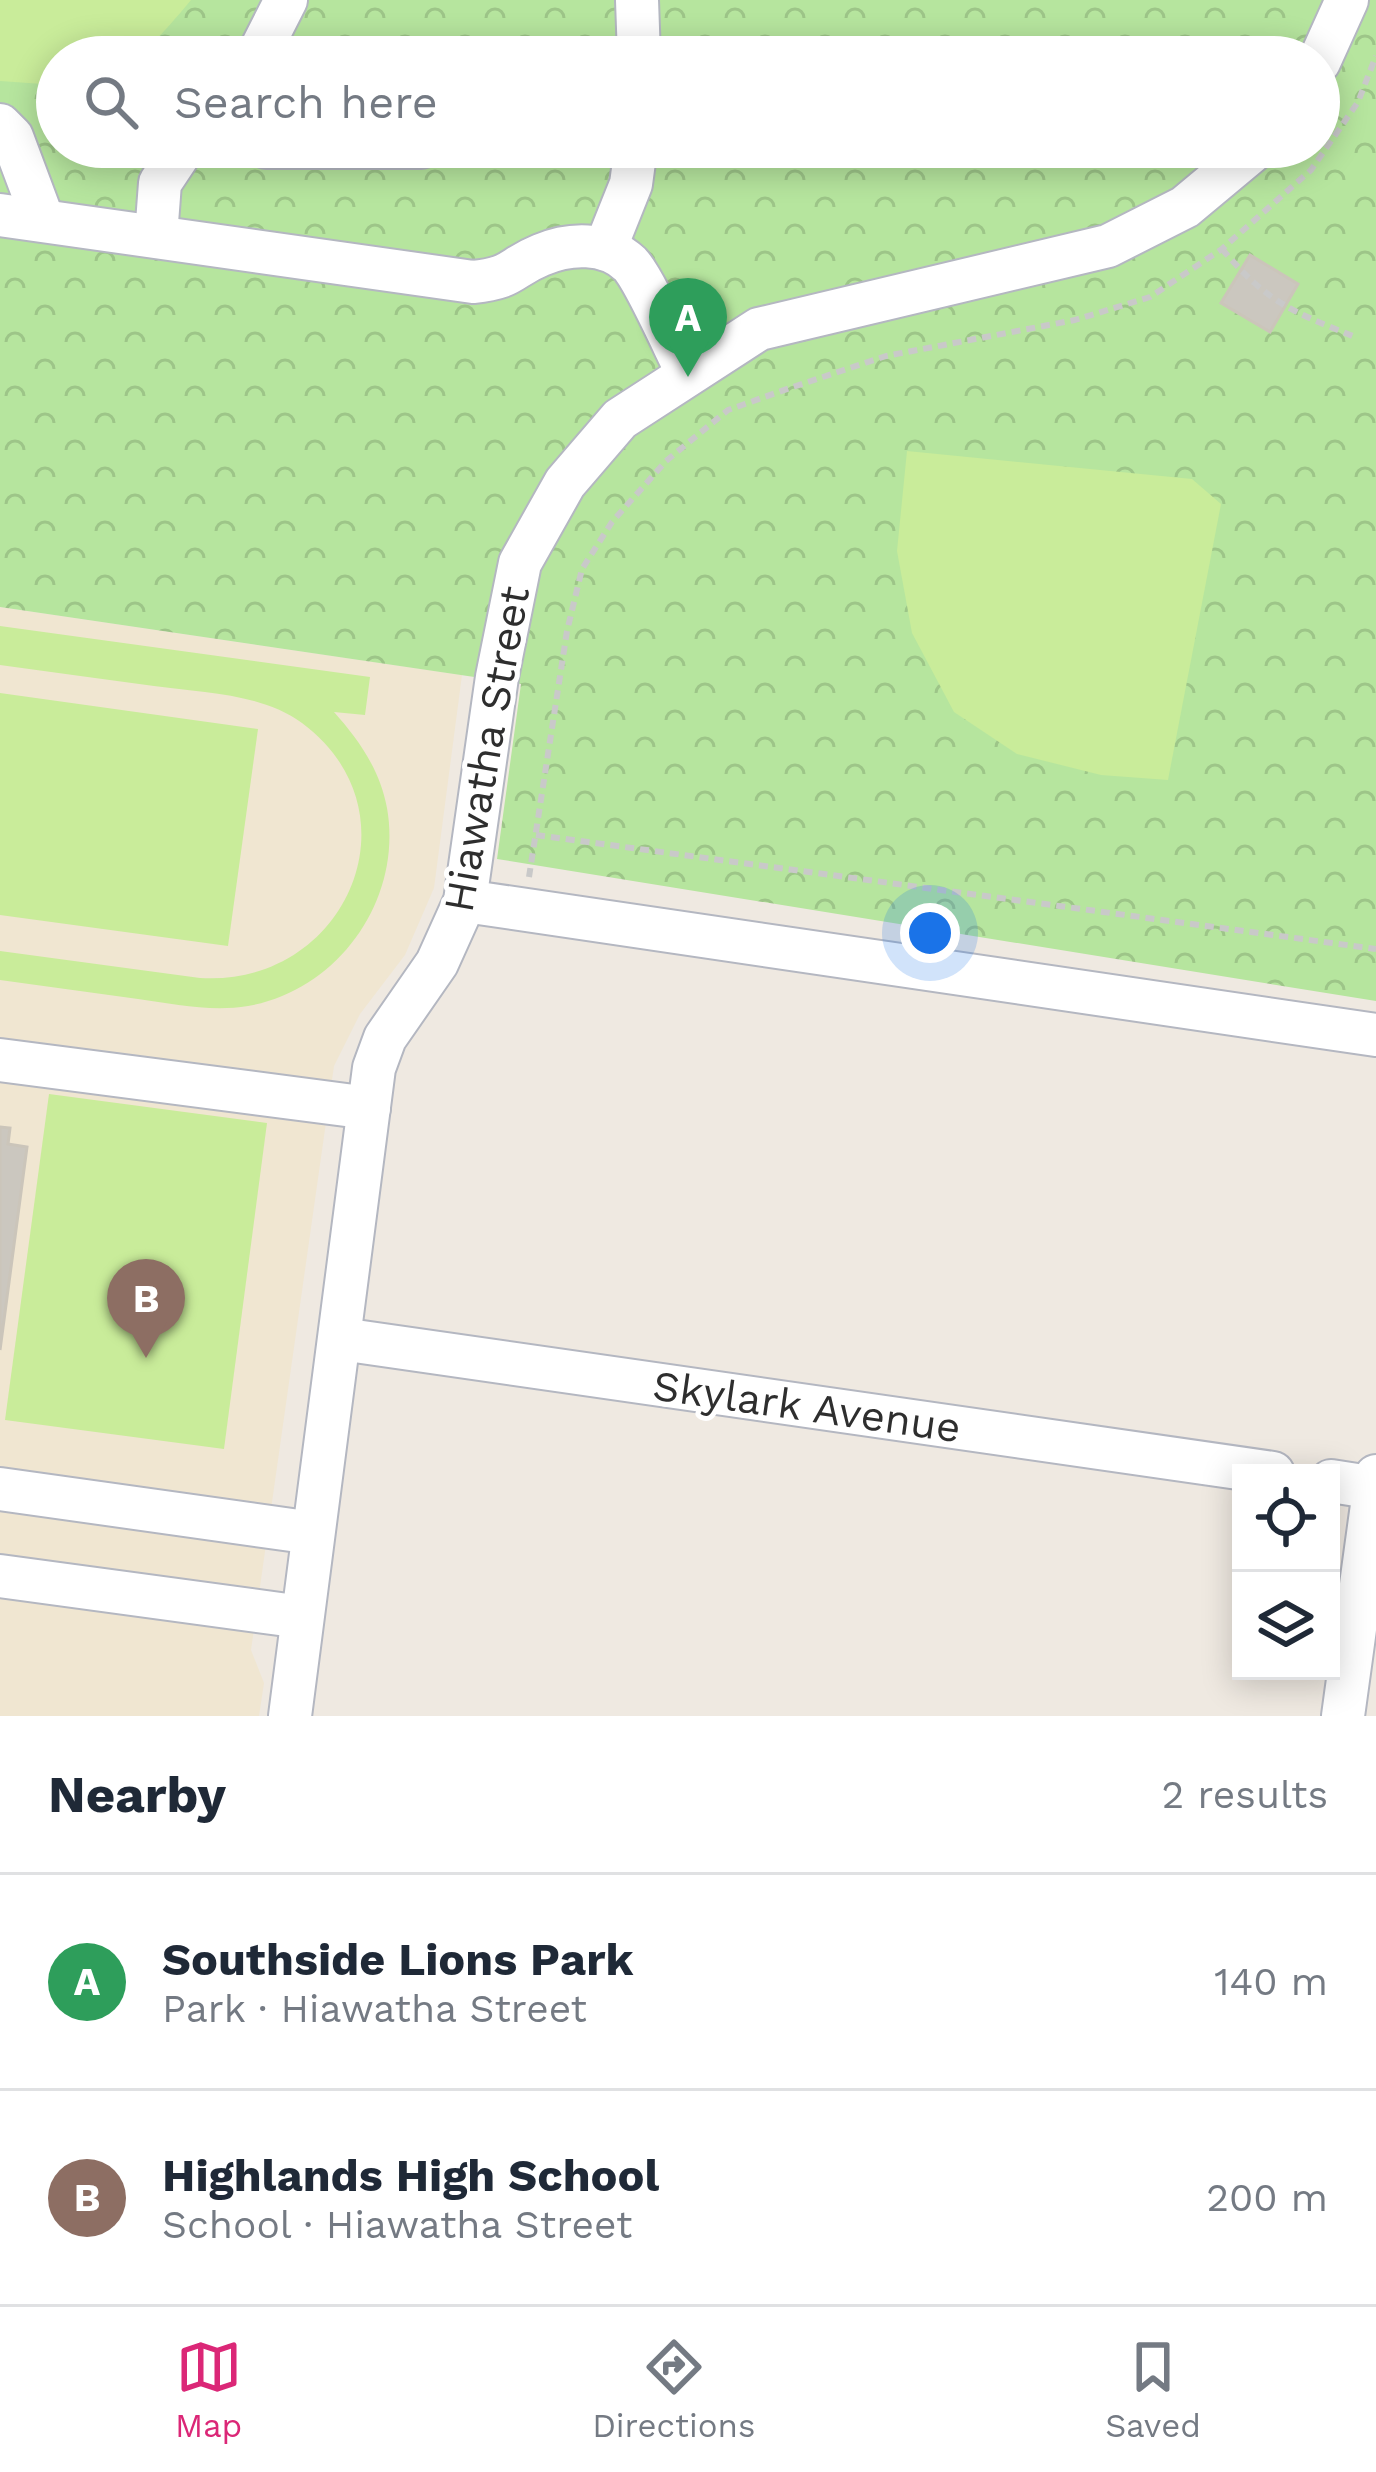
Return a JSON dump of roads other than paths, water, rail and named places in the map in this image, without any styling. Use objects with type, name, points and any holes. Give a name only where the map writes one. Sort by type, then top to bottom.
[{"type":"street","points":[[268,36],[286,0]]},
{"type":"street","points":[[637,0],[638,36]]},
{"type":"street","points":[[1331,36],[1347,0]]},
{"type":"street","points":[[0,125],[12,137],[43,220]]},
{"type":"street","points":[[156,236],[160,183],[170,168]]},
{"type":"street","points":[[605,249],[633,168]]},
{"type":"street","name":"Hiawatha Street","points":[[290,1716],[374,1068],[400,1010],[437,963],[464,901],[497,677],[520,563],[565,483],[620,419],[758,328],[1108,246],[1185,207],[1232,168]]},
{"type":"street","points":[[0,215],[473,282],[504,279],[538,256],[574,245],[605,249],[630,265],[687,372]]},
{"type":"street","points":[[464,901],[1376,1035]]},
{"type":"street","points":[[0,1060],[369,1108]]},
{"type":"street","name":"Skylark Avenue","points":[[341,1339],[1232,1467]]},
{"type":"street","points":[[1343,1716],[1376,1476]]},
{"type":"street","points":[[1340,1482],[1375,1488]]},
{"type":"street","points":[[0,1489],[314,1533]]},
{"type":"street","points":[[0,1576],[302,1618]]},
{"type":"place","name":"Southside Lions Park","points":[[688,377]]},
{"type":"place","name":"Highlands High School","points":[[146,1358]]}]
